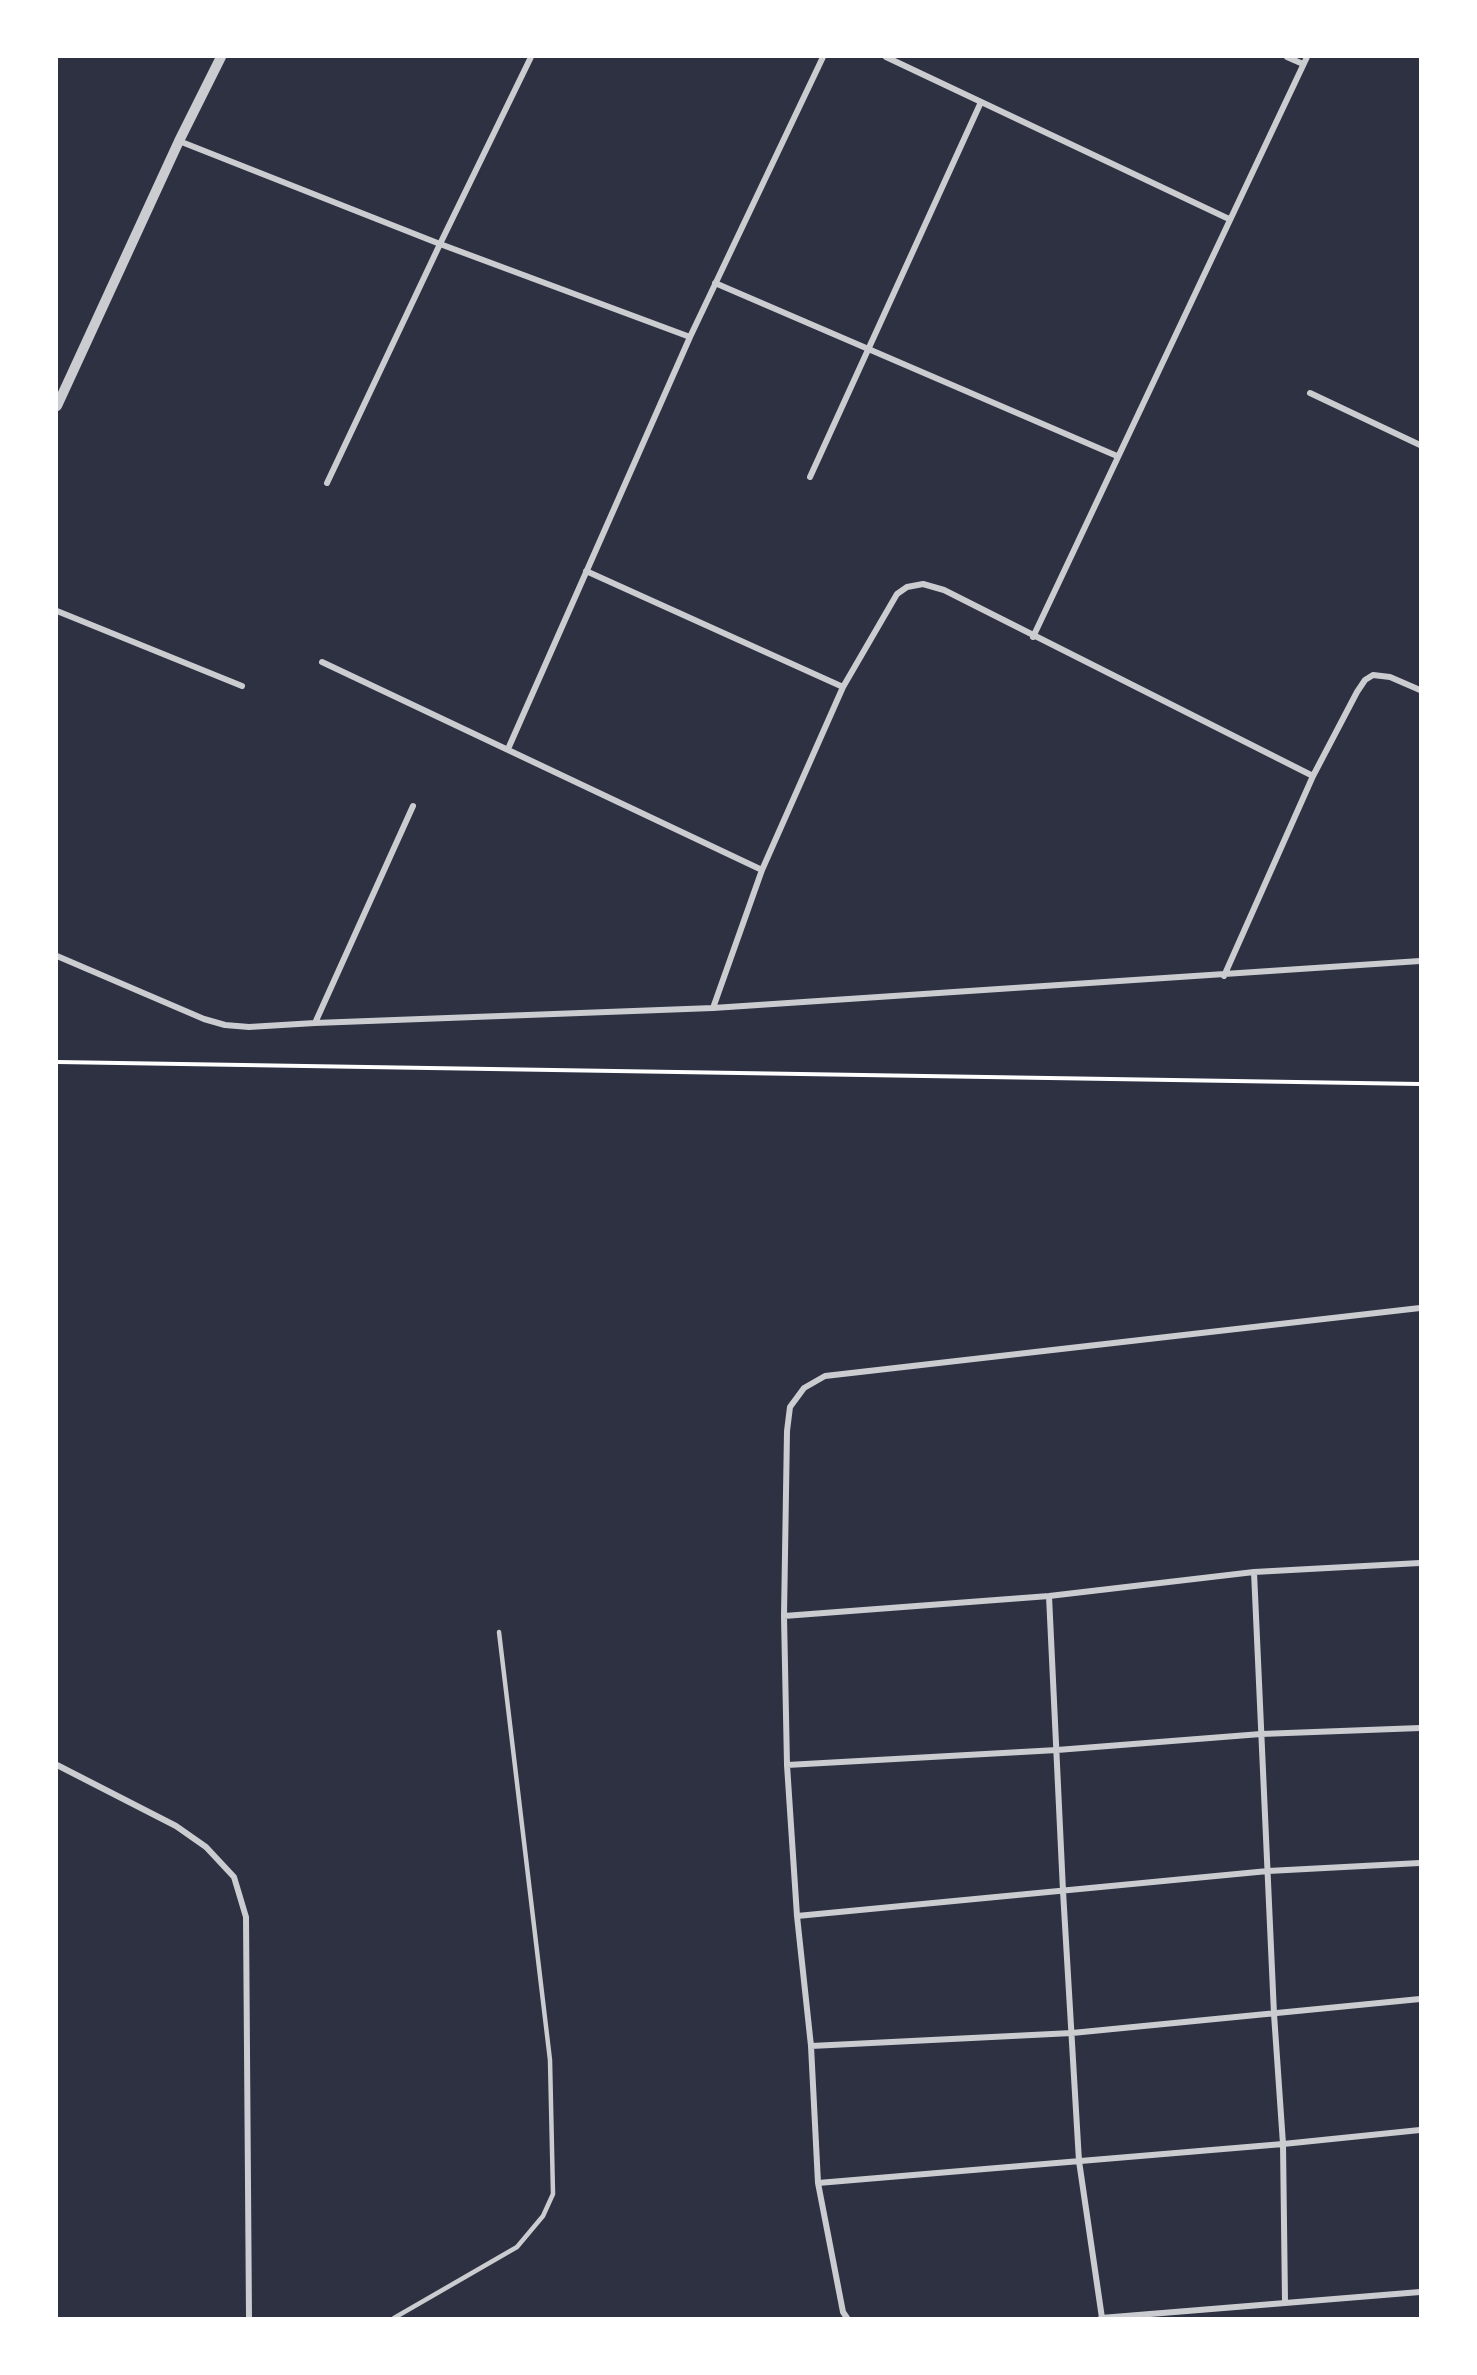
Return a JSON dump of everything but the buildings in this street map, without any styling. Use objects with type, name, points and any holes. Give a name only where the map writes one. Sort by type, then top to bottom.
[{"type":"street","points":[[57,406],[179,141],[221,57]]},
{"type":"street","points":[[327,483],[531,57]]},
{"type":"street","points":[[508,749],[690,337],[823,57]]},
{"type":"street","points":[[886,57],[1229,219]]},
{"type":"street","points":[[1287,57],[1304,64]]},
{"type":"street","points":[[1034,637],[1117,456],[1307,57]]},
{"type":"street","points":[[810,477],[981,102]]},
{"type":"street","points":[[179,141],[440,244],[690,337]]},
{"type":"street","points":[[715,283],[1117,456]]},
{"type":"street","points":[[1310,393],[1420,445]]},
{"type":"street","points":[[586,572],[843,687]]},
{"type":"street","points":[[712,1008],[762,870],[843,687],[888,607],[897,594],[907,587],[923,584],[944,590],[1313,776]]},
{"type":"street","points":[[57,611],[242,686]]},
{"type":"street","points":[[322,662],[762,870]]},
{"type":"street","points":[[1224,976],[1313,776],[1365,680],[1373,675],[1390,676],[1420,690]]},
{"type":"street","points":[[315,1023],[413,806]]},
{"type":"street","points":[[57,956],[204,1018],[225,1025],[249,1028],[315,1023],[712,1008],[954,991],[1224,976],[1420,961]]},
{"type":"street","points":[[847,2318],[843,2312],[818,2183],[811,2046],[797,1916],[787,1765],[784,1616],[787,1431],[790,1407],[804,1388],[825,1376],[1420,1308]]},
{"type":"street","points":[[784,1616],[1049,1596],[1254,1572],[1420,1563]]},
{"type":"street","points":[[1254,1572],[1274,2014],[1283,2144],[1285,2302]]},
{"type":"street","points":[[1049,1596],[1079,2161],[1101,2318],[1420,2292]]},
{"type":"street","points":[[787,1765],[1057,1750],[1261,1734],[1420,1728]]},
{"type":"street","points":[[57,1765],[176,1826],[206,1847],[234,1877],[246,1917],[249,2318]]},
{"type":"street","points":[[797,1916],[1268,1871],[1420,1863]]},
{"type":"street","points":[[811,2046],[1072,2033],[1420,1999]]},
{"type":"street","points":[[818,2183],[1283,2144],[1420,2130]]},
{"type":"lane","points":[[394,2318],[517,2247],[543,2216],[553,2194],[550,2060],[498,1632]]},
{"type":"path","points":[[57,1062],[1420,1084]]}]
